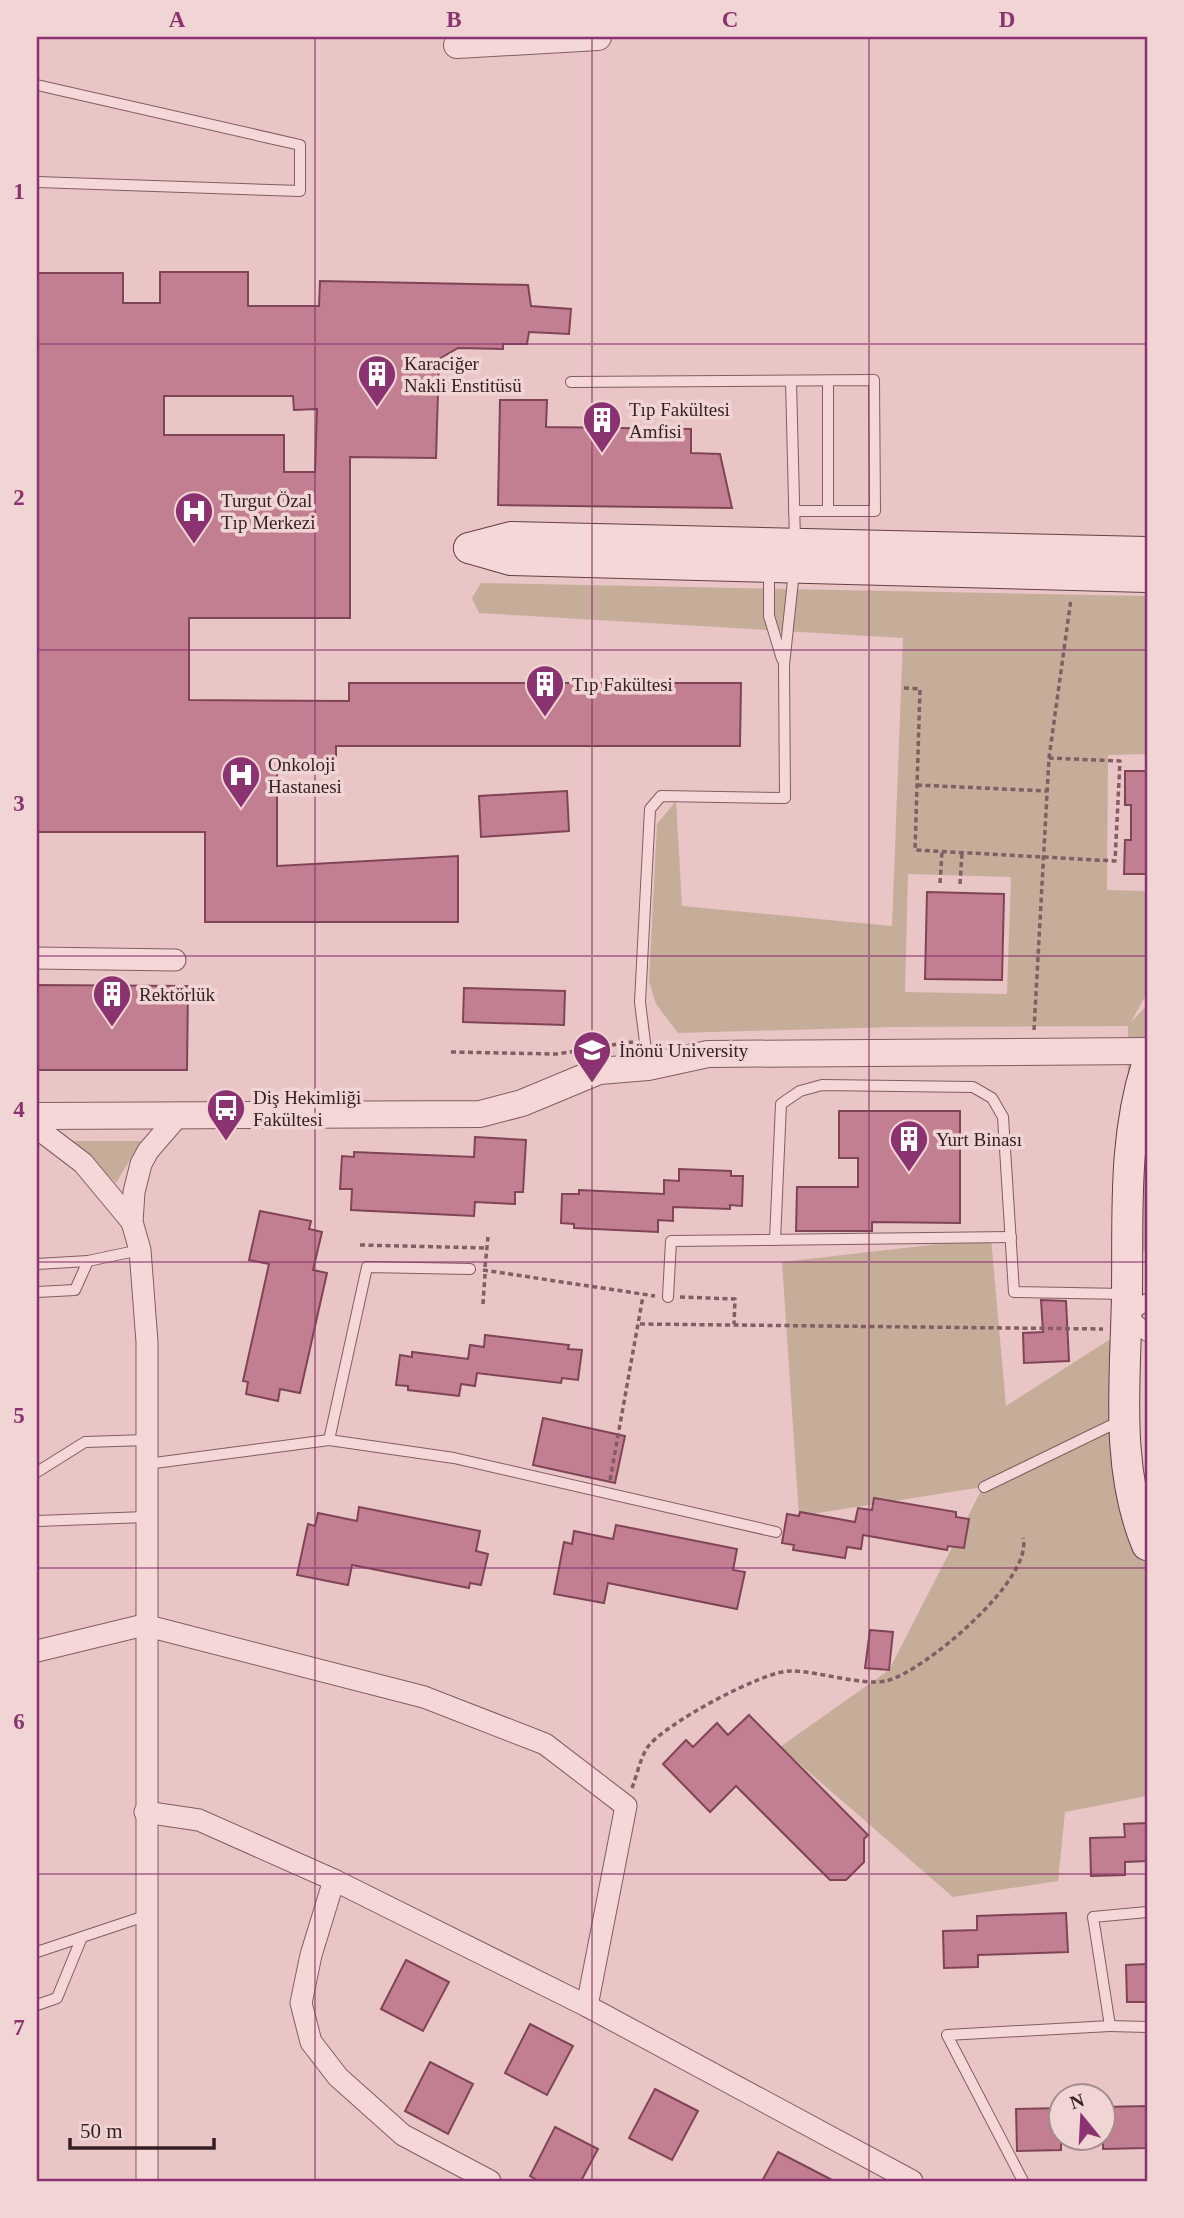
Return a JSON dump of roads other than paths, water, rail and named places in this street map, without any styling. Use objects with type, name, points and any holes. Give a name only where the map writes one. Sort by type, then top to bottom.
[{"type":"main road","points":[[1147,552],[786,560],[511,560],[468,548],[512,537],[786,560],[1074,576],[1147,577]]},
{"type":"main road","points":[[1147,1064],[1128,1151],[1137,1252],[1135,1314],[1125,1418],[1128,1479],[1147,1545]]},
{"type":"street","points":[[456,39],[598,37]]},
{"type":"street","points":[[37,958],[175,960]]},
{"type":"street","points":[[37,1116],[480,1115],[522,1103],[599,1071],[648,1067],[708,1054],[1147,1051]]},
{"type":"street","points":[[147,2181],[144,1625],[147,1342],[140,1250],[132,1222],[135,1185],[141,1164],[179,1115]]},
{"type":"street","points":[[37,1128],[65,1148],[100,1180],[132,1222]]},
{"type":"street","points":[[37,1651],[144,1625],[424,1697],[545,1744],[626,1806],[587,2006]]},
{"type":"street","points":[[145,1812],[199,1820],[334,1881],[587,2006],[912,2181]]},
{"type":"street","points":[[334,1881],[311,1955],[301,2003],[311,2042],[338,2077],[403,2135],[490,2181]]},
{"type":"lane","points":[[37,85],[300,145],[300,191],[37,182]]},
{"type":"lane","points":[[571,382],[874,380],[875,511],[794,511]]},
{"type":"lane","points":[[648,1067],[640,1002],[650,809],[661,796],[785,798],[786,560],[794,511],[791,381]]},
{"type":"lane","points":[[828,381],[828,511]]},
{"type":"lane","points":[[784,665],[768,616],[786,560]]},
{"type":"lane","points":[[775,1240],[780,1104],[800,1091],[822,1085],[973,1087],[992,1098],[1003,1117],[1014,1292],[1135,1314]]},
{"type":"lane","points":[[668,1297],[671,1241],[1011,1237]]},
{"type":"lane","points":[[37,1265],[88,1261],[140,1250]]},
{"type":"lane","points":[[37,1292],[75,1290],[88,1261]]},
{"type":"lane","points":[[329,1440],[367,1267],[470,1269]]},
{"type":"lane","points":[[984,1487],[1125,1418]]},
{"type":"lane","points":[[37,1472],[85,1442],[147,1440]]},
{"type":"lane","points":[[147,1464],[329,1440],[454,1458],[776,1531]]},
{"type":"lane","points":[[37,1521],[146,1517]]},
{"type":"lane","points":[[1110,2026],[1093,1917],[1147,1912]]},
{"type":"lane","points":[[37,1952],[145,1916]]},
{"type":"lane","points":[[37,2005],[57,1998],[82,1937]]},
{"type":"lane","points":[[1023,2181],[947,2035],[1110,2026],[1147,2027]]},
{"type":"place","name":"Karaciğer Nakli Enstitüsü","points":[[377,408]]},
{"type":"place","name":"Tıp Fakültesi Amfisi","points":[[602,454]]},
{"type":"place","name":"Turgut Özal Tıp Merkezi","points":[[194,545]]},
{"type":"place","name":"Tıp Fakültesi","points":[[545,718]]},
{"type":"place","name":"Onkoloji Hastanesi","points":[[241,809]]},
{"type":"place","name":"Rektörlük","points":[[112,1028]]},
{"type":"place","name":"İnönü University","points":[[592,1084]]},
{"type":"place","name":"Diş Hekimliği Fakültesi","points":[[226,1142]]},
{"type":"place","name":"Yurt Binası","points":[[909,1173]]}]
